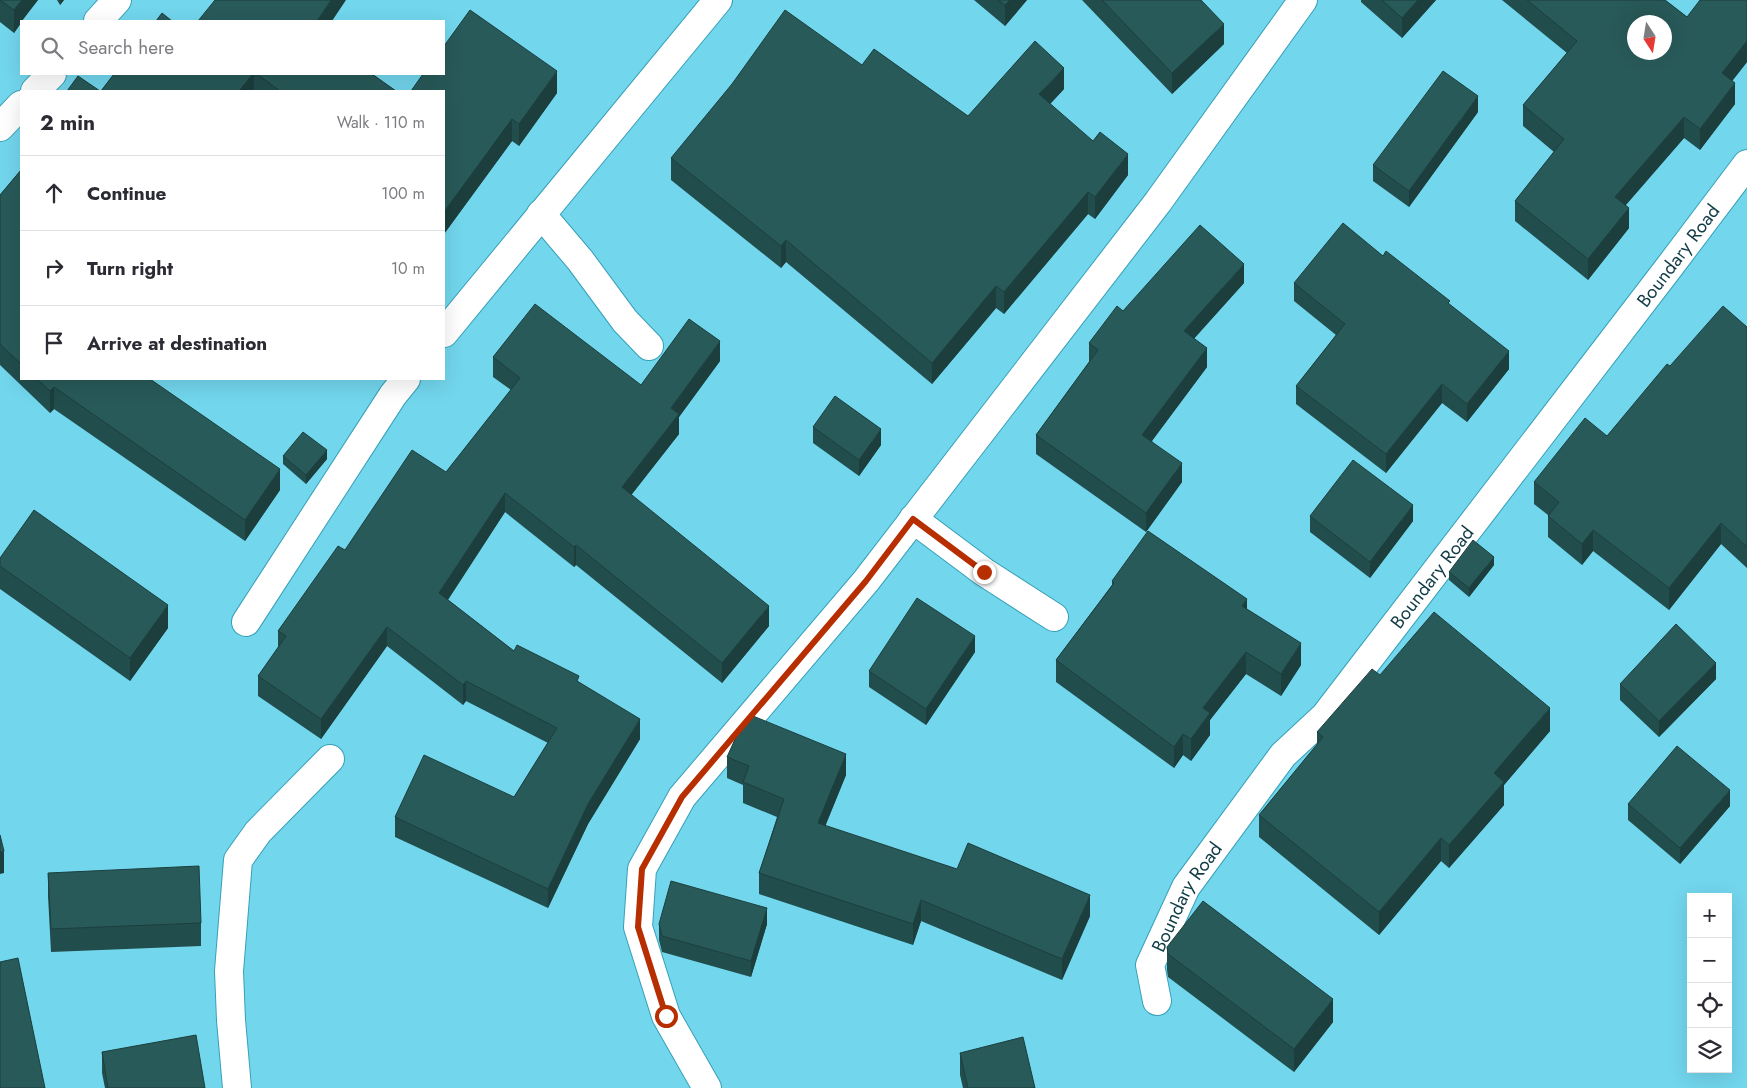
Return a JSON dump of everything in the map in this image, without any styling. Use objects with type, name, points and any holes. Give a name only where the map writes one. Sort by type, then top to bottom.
[{"type":"street","points":[[99,20],[117,0]]},
{"type":"street","points":[[445,332],[718,0]]},
{"type":"street","points":[[707,1088],[666,1016],[638,927],[642,869],[682,797],[866,581],[1158,202],[1304,0]]},
{"type":"street","points":[[36,90],[51,75]]},
{"type":"street","points":[[0,126],[20,106]]},
{"type":"street","name":"Boundary Road","points":[[1157,1001],[1150,965],[1186,887],[1284,755],[1332,708],[1747,164]]},
{"type":"street","points":[[541,214],[580,260],[625,321],[649,346]]},
{"type":"street","points":[[246,622],[393,395],[405,380]]},
{"type":"street","points":[[913,519],[984,572],[1054,617]]},
{"type":"street","points":[[237,1088],[228,972],[238,860],[258,832],[330,759]]},
{"type":"building","points":[[0,0],[22,0],[14,10]]},
{"type":"building","points":[[215,0],[331,0],[318,20],[199,20]]},
{"type":"building","points":[[998,0],[1010,0],[1005,5]]},
{"type":"building","points":[[1102,0],[1201,0],[1224,24],[1172,73]]},
{"type":"building","points":[[1382,0],[1418,0],[1402,18]]},
{"type":"building","points":[[1527,0],[1665,0],[1687,17],[1700,0],[1747,0],[1747,41],[1722,73],[1735,83],[1700,129],[1684,117],[1615,197],[1629,208],[1588,259],[1515,201],[1564,139],[1523,105],[1577,41]]},
{"type":"building","points":[[470,10],[557,71],[519,124],[512,119],[445,211],[445,90],[412,90],[422,75],[445,75],[445,45]]},
{"type":"building","points":[[785,10],[862,65],[874,49],[968,116],[1035,41],[1064,68],[1039,94],[1093,141],[1100,132],[1128,154],[1095,197],[1088,192],[1004,292],[996,286],[932,363],[786,240],[781,246],[671,158],[732,84]]},
{"type":"building","points":[[162,13],[171,20],[157,20]]},
{"type":"building","points":[[1443,71],[1478,96],[1409,191],[1373,165]]},
{"type":"building","points":[[113,75],[252,75],[240,90],[102,90]]},
{"type":"building","points":[[258,75],[373,75],[395,90],[279,90]]},
{"type":"building","points":[[78,76],[99,90],[68,90]]},
{"type":"building","points":[[20,171],[20,363],[0,344],[0,195]]},
{"type":"building","points":[[1343,223],[1383,256],[1386,251],[1450,301],[1448,303],[1509,351],[1467,404],[1442,384],[1386,454],[1296,386],[1345,324],[1294,283]]},
{"type":"building","points":[[1200,225],[1244,264],[1184,331],[1207,348],[1142,435],[1182,463],[1146,513],[1036,435],[1098,350],[1089,343],[1117,306],[1123,311]]},
{"type":"building","points":[[535,304],[641,385],[689,319],[720,341],[671,408],[679,414],[622,487],[769,606],[722,663],[576,545],[574,547],[505,493],[439,593],[514,651],[517,645],[579,676],[577,681],[640,719],[588,804],[548,889],[395,817],[424,755],[514,797],[557,728],[466,681],[463,685],[387,627],[321,719],[258,676],[286,636],[278,631],[338,546],[345,550],[412,450],[446,472],[520,378],[493,357]]},
{"type":"building","points":[[1723,306],[1747,327],[1747,547],[1721,523],[1669,588],[1593,530],[1582,544],[1548,516],[1559,502],[1534,482],[1585,418],[1607,436],[1667,364],[1670,366]]},
{"type":"building","points":[[38,380],[151,380],[280,469],[245,520],[54,387],[50,391]]},
{"type":"building","points":[[835,396],[881,429],[859,460],[813,427]]},
{"type":"building","points":[[303,432],[327,450],[306,475],[283,456]]},
{"type":"building","points":[[1353,460],[1413,505],[1370,562],[1310,516]]},
{"type":"building","points":[[34,510],[168,605],[130,658],[0,566],[0,558]]},
{"type":"building","points":[[1148,531],[1247,599],[1242,606],[1301,643],[1281,674],[1246,652],[1203,708],[1210,713],[1191,739],[1183,734],[1174,747],[1056,660],[1114,583],[1112,581]]},
{"type":"building","points":[[1473,540],[1494,557],[1469,588],[1449,572]]},
{"type":"building","points":[[917,598],[975,636],[926,709],[869,671]]},
{"type":"building","points":[[1434,612],[1550,708],[1494,773],[1504,782],[1449,845],[1441,838],[1379,912],[1259,815],[1323,737],[1317,732],[1372,669],[1380,675]]},
{"type":"building","points":[[1676,624],[1716,663],[1659,721],[1620,684]]},
{"type":"building","points":[[753,716],[846,754],[818,823],[957,869],[968,843],[1090,895],[1062,959],[921,900],[913,924],[759,873],[784,799],[743,782],[749,766],[727,757],[736,737]]},
{"type":"building","points":[[1677,746],[1730,790],[1680,848],[1628,804]]},
{"type":"building","points":[[0,835],[4,851],[0,852]]},
{"type":"building","points":[[199,866],[201,923],[51,929],[48,873]]},
{"type":"building","points":[[671,881],[767,908],[751,961],[662,936],[659,924]]},
{"type":"building","points":[[1203,901],[1333,999],[1294,1049],[1168,954],[1167,947]]},
{"type":"building","points":[[18,958],[45,1088],[0,1088],[0,962]]},
{"type":"building","points":[[196,1035],[205,1088],[108,1088],[102,1052]]},
{"type":"building","points":[[1023,1037],[1035,1088],[968,1088],[960,1053]]},
{"type":"route","points":[[666,1016],[638,927],[642,869],[682,797],[866,581],[913,519],[984,572]]}]
